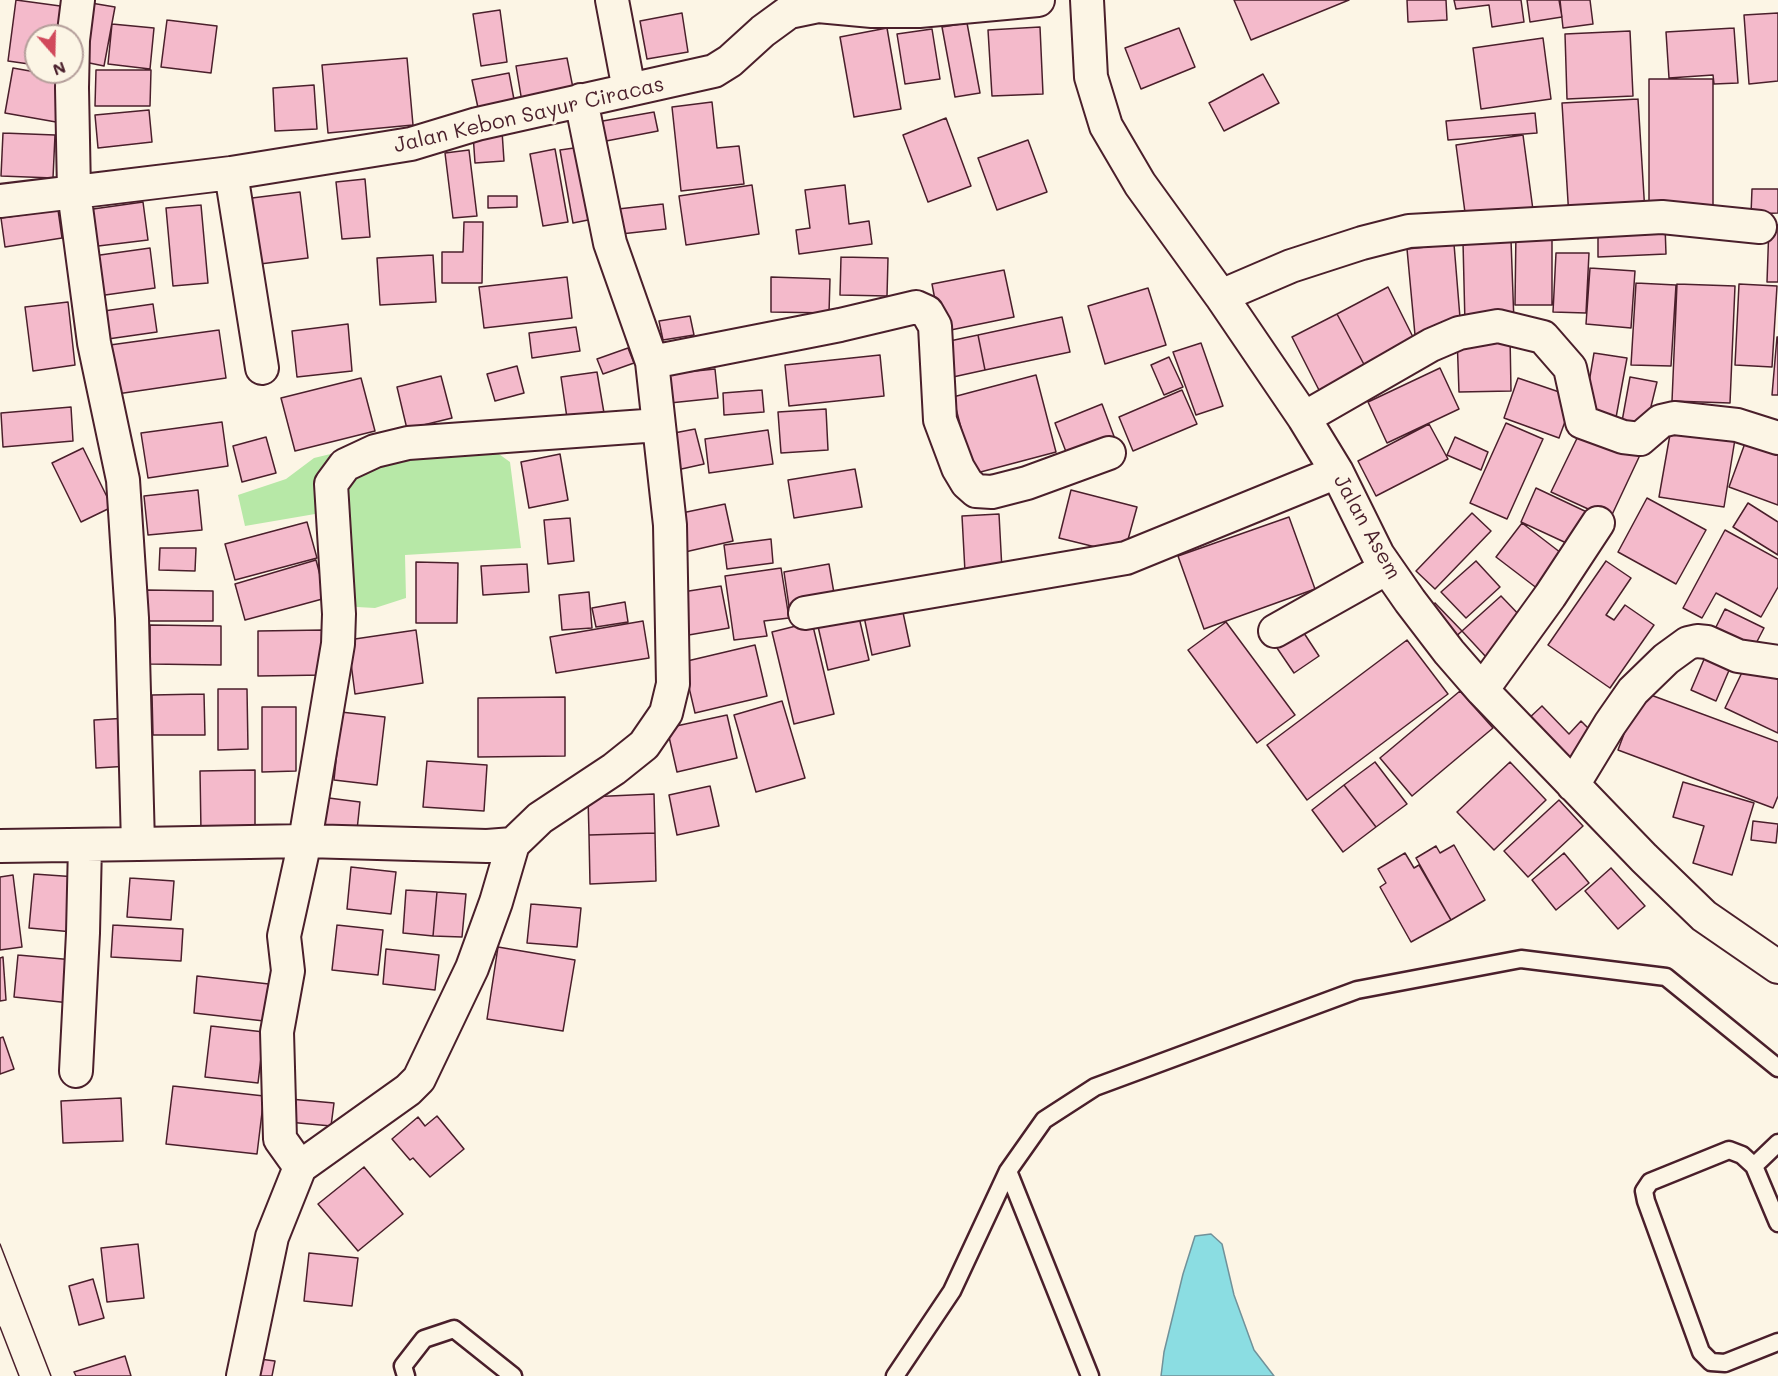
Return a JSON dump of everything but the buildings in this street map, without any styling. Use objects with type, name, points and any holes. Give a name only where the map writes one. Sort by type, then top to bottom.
[{"type":"street","points":[[78,0],[73,40],[74,192],[94,343],[123,480],[132,618],[138,844]]},
{"type":"street","points":[[612,0],[629,90]]},
{"type":"street","name":"Jalan Kebon Sayur Ciracas","points":[[0,201],[231,173],[411,144],[477,124],[714,71],[730,61],[763,31],[789,12],[818,6],[872,11],[918,11],[1038,0]]},
{"type":"street","name":"Jalan Asem","points":[[1087,0],[1091,77],[1106,126],[1140,184],[1221,296],[1304,418],[1337,472],[1387,567],[1442,644],[1482,690],[1573,785],[1704,916],[1775,955]]},
{"type":"street","points":[[243,1376],[272,1237],[300,1167],[408,1090],[419,1079],[472,968],[496,902],[513,844],[540,818],[614,769],[644,745],[666,713],[673,684],[670,525],[652,362],[610,243],[581,100]]},
{"type":"street","points":[[231,173],[262,368]]},
{"type":"street","points":[[1221,296],[1292,266],[1362,243],[1409,231],[1662,217],[1760,226]]},
{"type":"street","points":[[652,362],[840,325],[916,307],[927,312],[935,326],[940,420],[958,468],[967,483],[976,491],[992,492],[1027,483],[1109,453]]},
{"type":"street","points":[[1304,418],[1431,345],[1459,333],[1498,326],[1543,337],[1570,368],[1582,422],[1623,437],[1640,439],[1661,421],[1674,418],[1737,425],[1778,438]]},
{"type":"street","points":[[300,1167],[279,1140],[277,1032],[288,971],[284,936],[305,842],[338,644],[339,614],[331,484],[345,465],[375,451],[408,443],[659,425]]},
{"type":"street","points":[[805,613],[1126,558],[1337,472]]},
{"type":"street","points":[[1482,690],[1550,596],[1598,523]]},
{"type":"street","points":[[1275,631],[1387,567]]},
{"type":"street","points":[[1573,785],[1610,723],[1633,691],[1666,659],[1688,643],[1707,642],[1738,656],[1778,662]]},
{"type":"street","points":[[0,846],[305,842],[487,846],[513,844]]},
{"type":"street","points":[[76,1071],[85,845]]},
{"type":"lane","points":[[895,1376],[952,1291],[1008,1171],[1044,1120],[1095,1087],[1357,990],[1521,959],[1666,977],[1778,1068]]},
{"type":"lane","points":[[1754,1166],[1778,1143]]},
{"type":"lane","points":[[1778,1223],[1754,1166],[1742,1155],[1729,1150],[1650,1182],[1644,1191],[1701,1352],[1711,1362],[1725,1363],[1778,1342]]},
{"type":"lane","points":[[1008,1171],[1090,1376]]},
{"type":"lane","points":[[406,1376],[403,1366],[424,1339],[453,1329],[513,1376]]},
{"type":"green space","points":[[393,439],[492,449],[510,462],[521,548],[405,555],[406,598],[375,608],[357,607],[341,599],[315,514],[245,526],[238,495],[286,479],[314,458]]},
{"type":"water","points":[[1211,1234],[1222,1244],[1234,1295],[1254,1350],[1274,1376],[1161,1376],[1164,1352],[1195,1236]]},
{"type":"tram line","points":[[0,1244],[51,1376]]},
{"type":"tram line","points":[[0,1327],[19,1376]]}]
